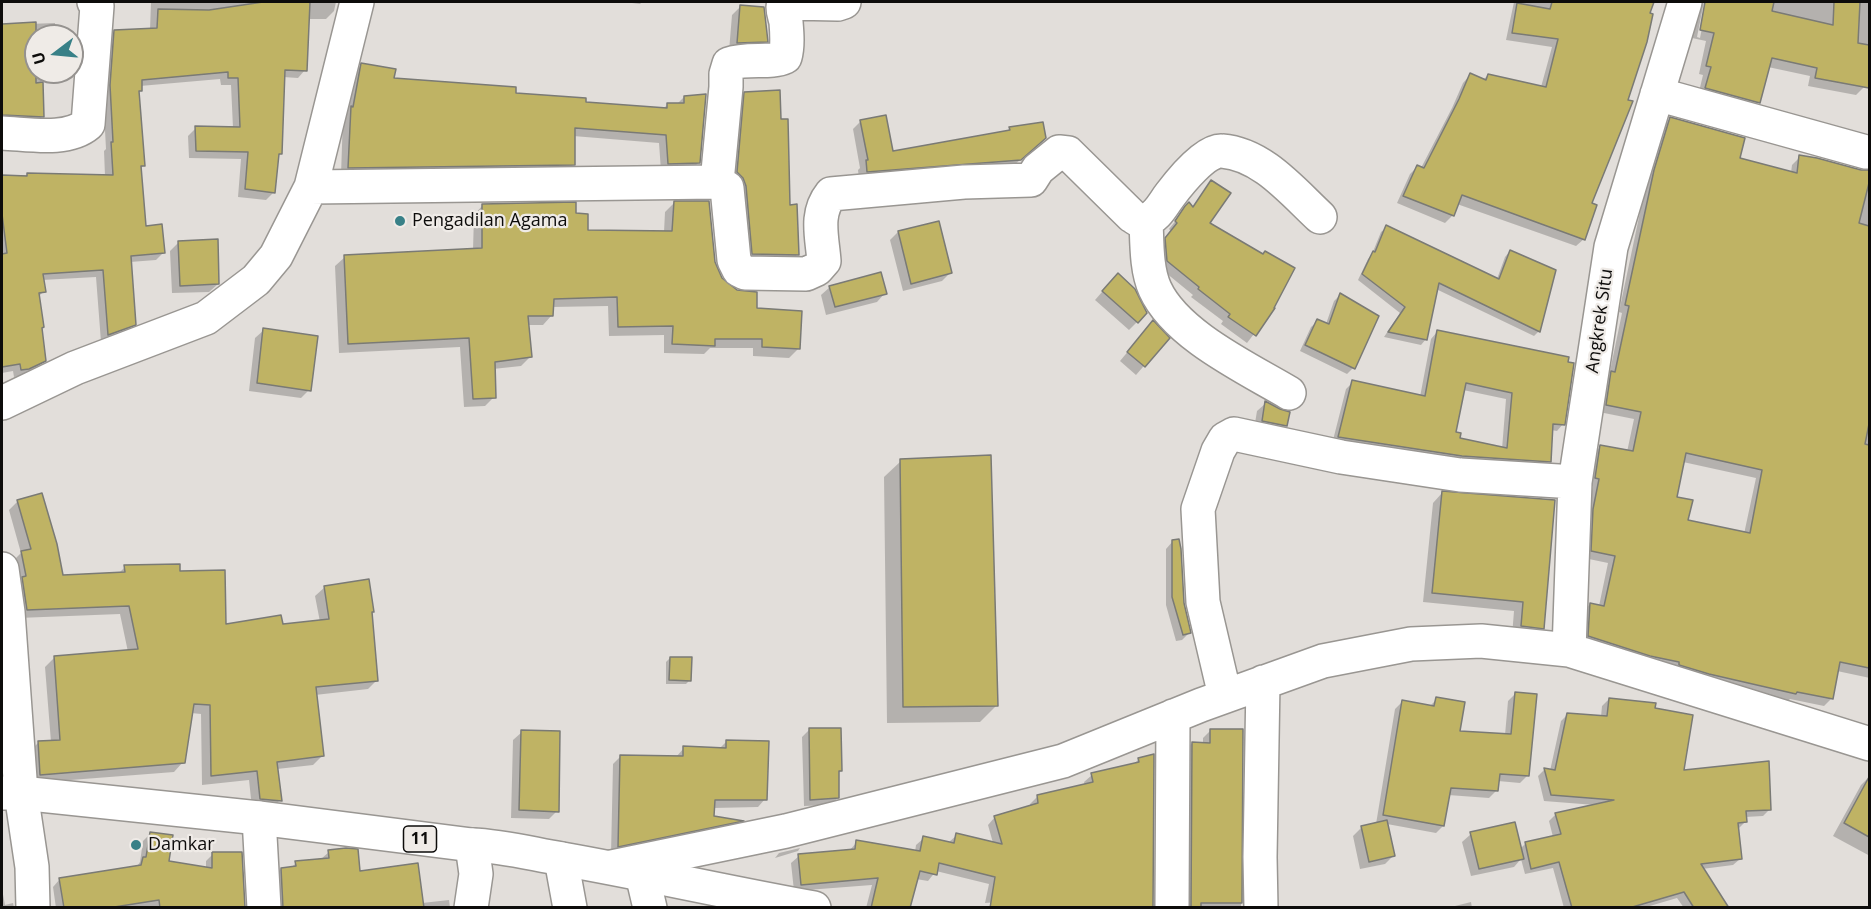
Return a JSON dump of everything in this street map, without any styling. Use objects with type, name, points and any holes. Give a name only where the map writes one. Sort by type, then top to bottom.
[{"type":"main road","points":[[2,133],[57,135],[80,131],[88,124],[97,6],[94,2]]},
{"type":"main road","points":[[2,403],[75,368],[206,318],[256,280],[276,256],[311,187],[357,2]]},
{"type":"main road","points":[[717,182],[726,74],[729,64],[748,59],[778,60],[785,57],[787,48],[785,19],[782,11],[790,3],[838,4],[844,2]]},
{"type":"main road","name":"Angkrek Situ","points":[[1569,650],[1575,482],[1611,247],[1685,2]]},
{"type":"main road","points":[[1657,94],[1866,152]]},
{"type":"main road","points":[[311,187],[717,182],[727,188],[734,260],[740,270],[745,273],[806,274],[817,269],[824,261],[820,216],[823,204],[831,194],[1031,180],[1038,169],[1059,152],[1068,153],[1132,216],[1140,221],[1156,214],[1204,158],[1218,150],[1232,152],[1264,165],[1320,217]]},
{"type":"main road","points":[[1146,220],[1148,256],[1155,288],[1169,312],[1201,340],[1289,393]]},
{"type":"main road","points":[[1225,696],[1203,602],[1198,509],[1218,451],[1225,439],[1234,434],[1341,457],[1460,475],[1575,482]]},
{"type":"main road","points":[[2,569],[8,612],[11,793],[32,867],[33,908]]},
{"type":"main road","points":[[650,908],[627,870],[1063,761],[1225,696],[1323,661],[1411,644],[1481,641],[1569,650],[1869,744]]},
{"type":"main road","points":[[1261,908],[1263,682]]},
{"type":"main road","points":[[1172,908],[1173,716]]},
{"type":"main road","name":"11","points":[[11,793],[259,818],[472,846],[496,846],[814,908]]},
{"type":"main road","points":[[259,818],[264,908]]},
{"type":"main road","points":[[471,908],[476,874],[472,846]]},
{"type":"main road","points":[[561,859],[570,908]]},
{"type":"building","points":[[263,2],[310,2],[307,71],[285,70],[282,154],[279,154],[275,193],[245,189],[248,152],[196,151],[195,126],[240,127],[238,78],[228,78],[228,72],[142,80],[142,91],[139,91],[145,166],[141,166],[146,226],[162,224],[165,253],[131,256],[136,325],[108,335],[103,270],[43,274],[46,292],[39,293],[46,361],[29,369],[21,370],[20,364],[2,367],[2,254],[7,253],[2,214],[2,175],[27,176],[27,173],[113,175],[110,85],[114,30],[157,28],[158,9],[209,10]]},
{"type":"building","points":[[1552,2],[1654,2],[1650,13],[1653,14],[1647,42],[1628,100],[1633,101],[1592,203],[1597,205],[1585,240],[1462,195],[1454,216],[1403,196],[1417,165],[1424,168],[1470,73],[1486,80],[1488,74],[1546,87],[1558,39],[1512,33],[1517,3],[1550,9]]},
{"type":"building","points":[[1705,2],[1774,2],[1772,11],[1833,25],[1834,2],[1860,2],[1858,43],[1869,45],[1869,88],[1815,78],[1817,68],[1772,58],[1760,103],[1705,88],[1711,67],[1706,66],[1714,33],[1700,30]]},
{"type":"building","points":[[740,5],[764,7],[768,42],[737,43]]},
{"type":"building","points":[[36,22],[36,24],[24,24],[24,84],[43,84],[44,117],[2,115],[2,24]]},
{"type":"building","points":[[361,63],[396,69],[394,78],[516,87],[516,93],[586,98],[586,102],[667,108],[667,103],[684,103],[684,96],[706,94],[700,163],[668,164],[666,135],[575,128],[575,165],[348,168],[351,106],[353,107]]},
{"type":"building","points":[[780,90],[781,119],[788,119],[790,205],[797,204],[799,255],[752,254],[746,186],[743,178],[737,172],[744,92]]},
{"type":"building","points":[[886,115],[893,151],[1043,122],[1046,138],[1021,160],[867,172],[866,160],[868,160],[860,120]]},
{"type":"building","points":[[1670,117],[1745,138],[1740,158],[1797,173],[1799,155],[1869,170],[1869,183],[1859,223],[1869,226],[1869,424],[1865,444],[1869,445],[1869,668],[1840,662],[1833,699],[1797,692],[1796,694],[1709,674],[1679,665],[1679,662],[1650,656],[1588,636],[1590,603],[1604,606],[1615,556],[1591,551],[1593,509],[1599,479],[1595,478],[1600,445],[1633,451],[1641,412],[1606,405],[1611,371],[1615,372],[1629,306],[1625,305],[1654,170]],"holes":[[[1686,453],[1762,470],[1750,533],[1688,520],[1693,500],[1677,497]]]},
{"type":"building","points":[[1211,180],[1231,193],[1210,223],[1263,254],[1265,251],[1295,268],[1275,308],[1256,336],[1228,317],[1230,314],[1167,261],[1165,238],[1177,223],[1175,221],[1185,206],[1189,202],[1193,207]]},
{"type":"building","points":[[674,201],[709,201],[715,262],[722,278],[737,290],[757,292],[757,308],[802,311],[800,349],[762,347],[762,339],[715,339],[715,346],[672,344],[673,326],[618,327],[617,297],[554,299],[553,316],[528,316],[532,357],[495,362],[496,398],[473,399],[469,338],[348,344],[344,255],[482,248],[482,204],[576,202],[576,213],[588,214],[588,230],[672,231]]},
{"type":"building","points":[[939,221],[952,273],[911,284],[898,231]]},
{"type":"building","points":[[1386,225],[1499,279],[1510,250],[1556,270],[1540,332],[1439,283],[1427,340],[1388,332],[1405,307],[1362,274],[1373,251],[1375,252]]},
{"type":"building","points":[[218,239],[219,284],[180,286],[178,241]]},
{"type":"building","points":[[881,272],[887,294],[835,307],[829,286]]},
{"type":"building","points":[[1118,273],[1135,289],[1147,313],[1138,323],[1102,291]]},
{"type":"building","points":[[1340,293],[1379,316],[1355,369],[1305,345],[1317,319],[1329,324]]},
{"type":"building","points":[[1153,320],[1170,338],[1145,367],[1127,352]]},
{"type":"building","points":[[263,328],[318,336],[311,391],[257,383]]},
{"type":"building","points":[[1437,330],[1569,357],[1568,362],[1574,363],[1565,425],[1553,424],[1551,462],[1462,456],[1338,437],[1352,380],[1425,396]],"holes":[[[1466,383],[1512,393],[1507,448],[1460,438],[1461,433],[1456,432]]]},
{"type":"building","points":[[1265,401],[1290,412],[1287,426],[1262,421]]},
{"type":"building","points":[[991,455],[998,706],[903,707],[900,459]]},
{"type":"building","points":[[1442,491],[1555,500],[1544,629],[1521,626],[1523,602],[1432,593]]},
{"type":"building","points":[[42,493],[57,544],[63,575],[125,572],[124,565],[180,564],[180,571],[225,570],[226,624],[281,615],[283,624],[329,619],[324,586],[369,579],[374,612],[372,612],[378,681],[316,687],[324,756],[277,762],[282,801],[260,799],[257,771],[211,776],[210,705],[194,704],[185,763],[40,775],[38,741],[60,740],[54,656],[138,649],[129,606],[27,610],[22,577],[26,576],[21,551],[31,549],[17,500]]},
{"type":"building","points":[[1179,539],[1184,603],[1191,633],[1183,635],[1172,597],[1172,540]]},
{"type":"building","points":[[670,657],[692,657],[691,681],[669,680]]},
{"type":"building","points":[[1515,692],[1537,694],[1529,776],[1500,774],[1498,791],[1451,788],[1444,826],[1383,815],[1402,700],[1434,706],[1436,697],[1465,702],[1460,731],[1511,734]]},
{"type":"building","points":[[1609,698],[1656,703],[1655,708],[1693,715],[1684,770],[1769,761],[1771,810],[1746,811],[1747,822],[1738,823],[1742,859],[1701,864],[1729,908],[1694,908],[1684,892],[1629,908],[1572,908],[1559,862],[1531,869],[1525,842],[1561,834],[1555,813],[1614,800],[1551,795],[1544,768],[1555,770],[1567,713],[1607,716]]},
{"type":"building","points":[[809,728],[841,728],[842,771],[839,771],[839,798],[810,800]]},
{"type":"building","points":[[1210,729],[1243,729],[1242,903],[1201,903],[1201,908],[1191,908],[1192,742],[1210,743]]},
{"type":"building","points":[[521,730],[560,731],[559,812],[519,810]]},
{"type":"building","points":[[726,740],[769,741],[767,800],[715,800],[714,816],[744,821],[618,847],[620,755],[683,756],[683,746],[726,748]]},
{"type":"building","points":[[1154,754],[1153,908],[990,908],[995,877],[939,863],[937,875],[920,871],[910,908],[871,908],[878,878],[801,885],[798,854],[855,849],[856,840],[920,851],[923,836],[954,843],[956,833],[1002,844],[994,816],[1038,803],[1037,795],[1093,782],[1091,773],[1139,762],[1138,758]]},
{"type":"building","points":[[1869,777],[1869,837],[1844,823]]},
{"type":"building","points":[[1387,820],[1395,856],[1369,862],[1361,826]]},
{"type":"building","points":[[1515,822],[1524,859],[1479,869],[1470,832]]},
{"type":"building","points":[[150,832],[173,835],[169,861],[212,868],[212,852],[242,852],[245,908],[160,908],[159,900],[108,908],[64,908],[59,878],[141,865],[143,857],[146,857]]},
{"type":"building","points":[[358,849],[360,871],[418,863],[424,908],[283,908],[281,868],[296,866],[295,861],[329,858],[328,850]]},
{"type":"place","name":"Pengadilan Agama","points":[[400,221]]},
{"type":"place","name":"Damkar","points":[[136,845]]}]
